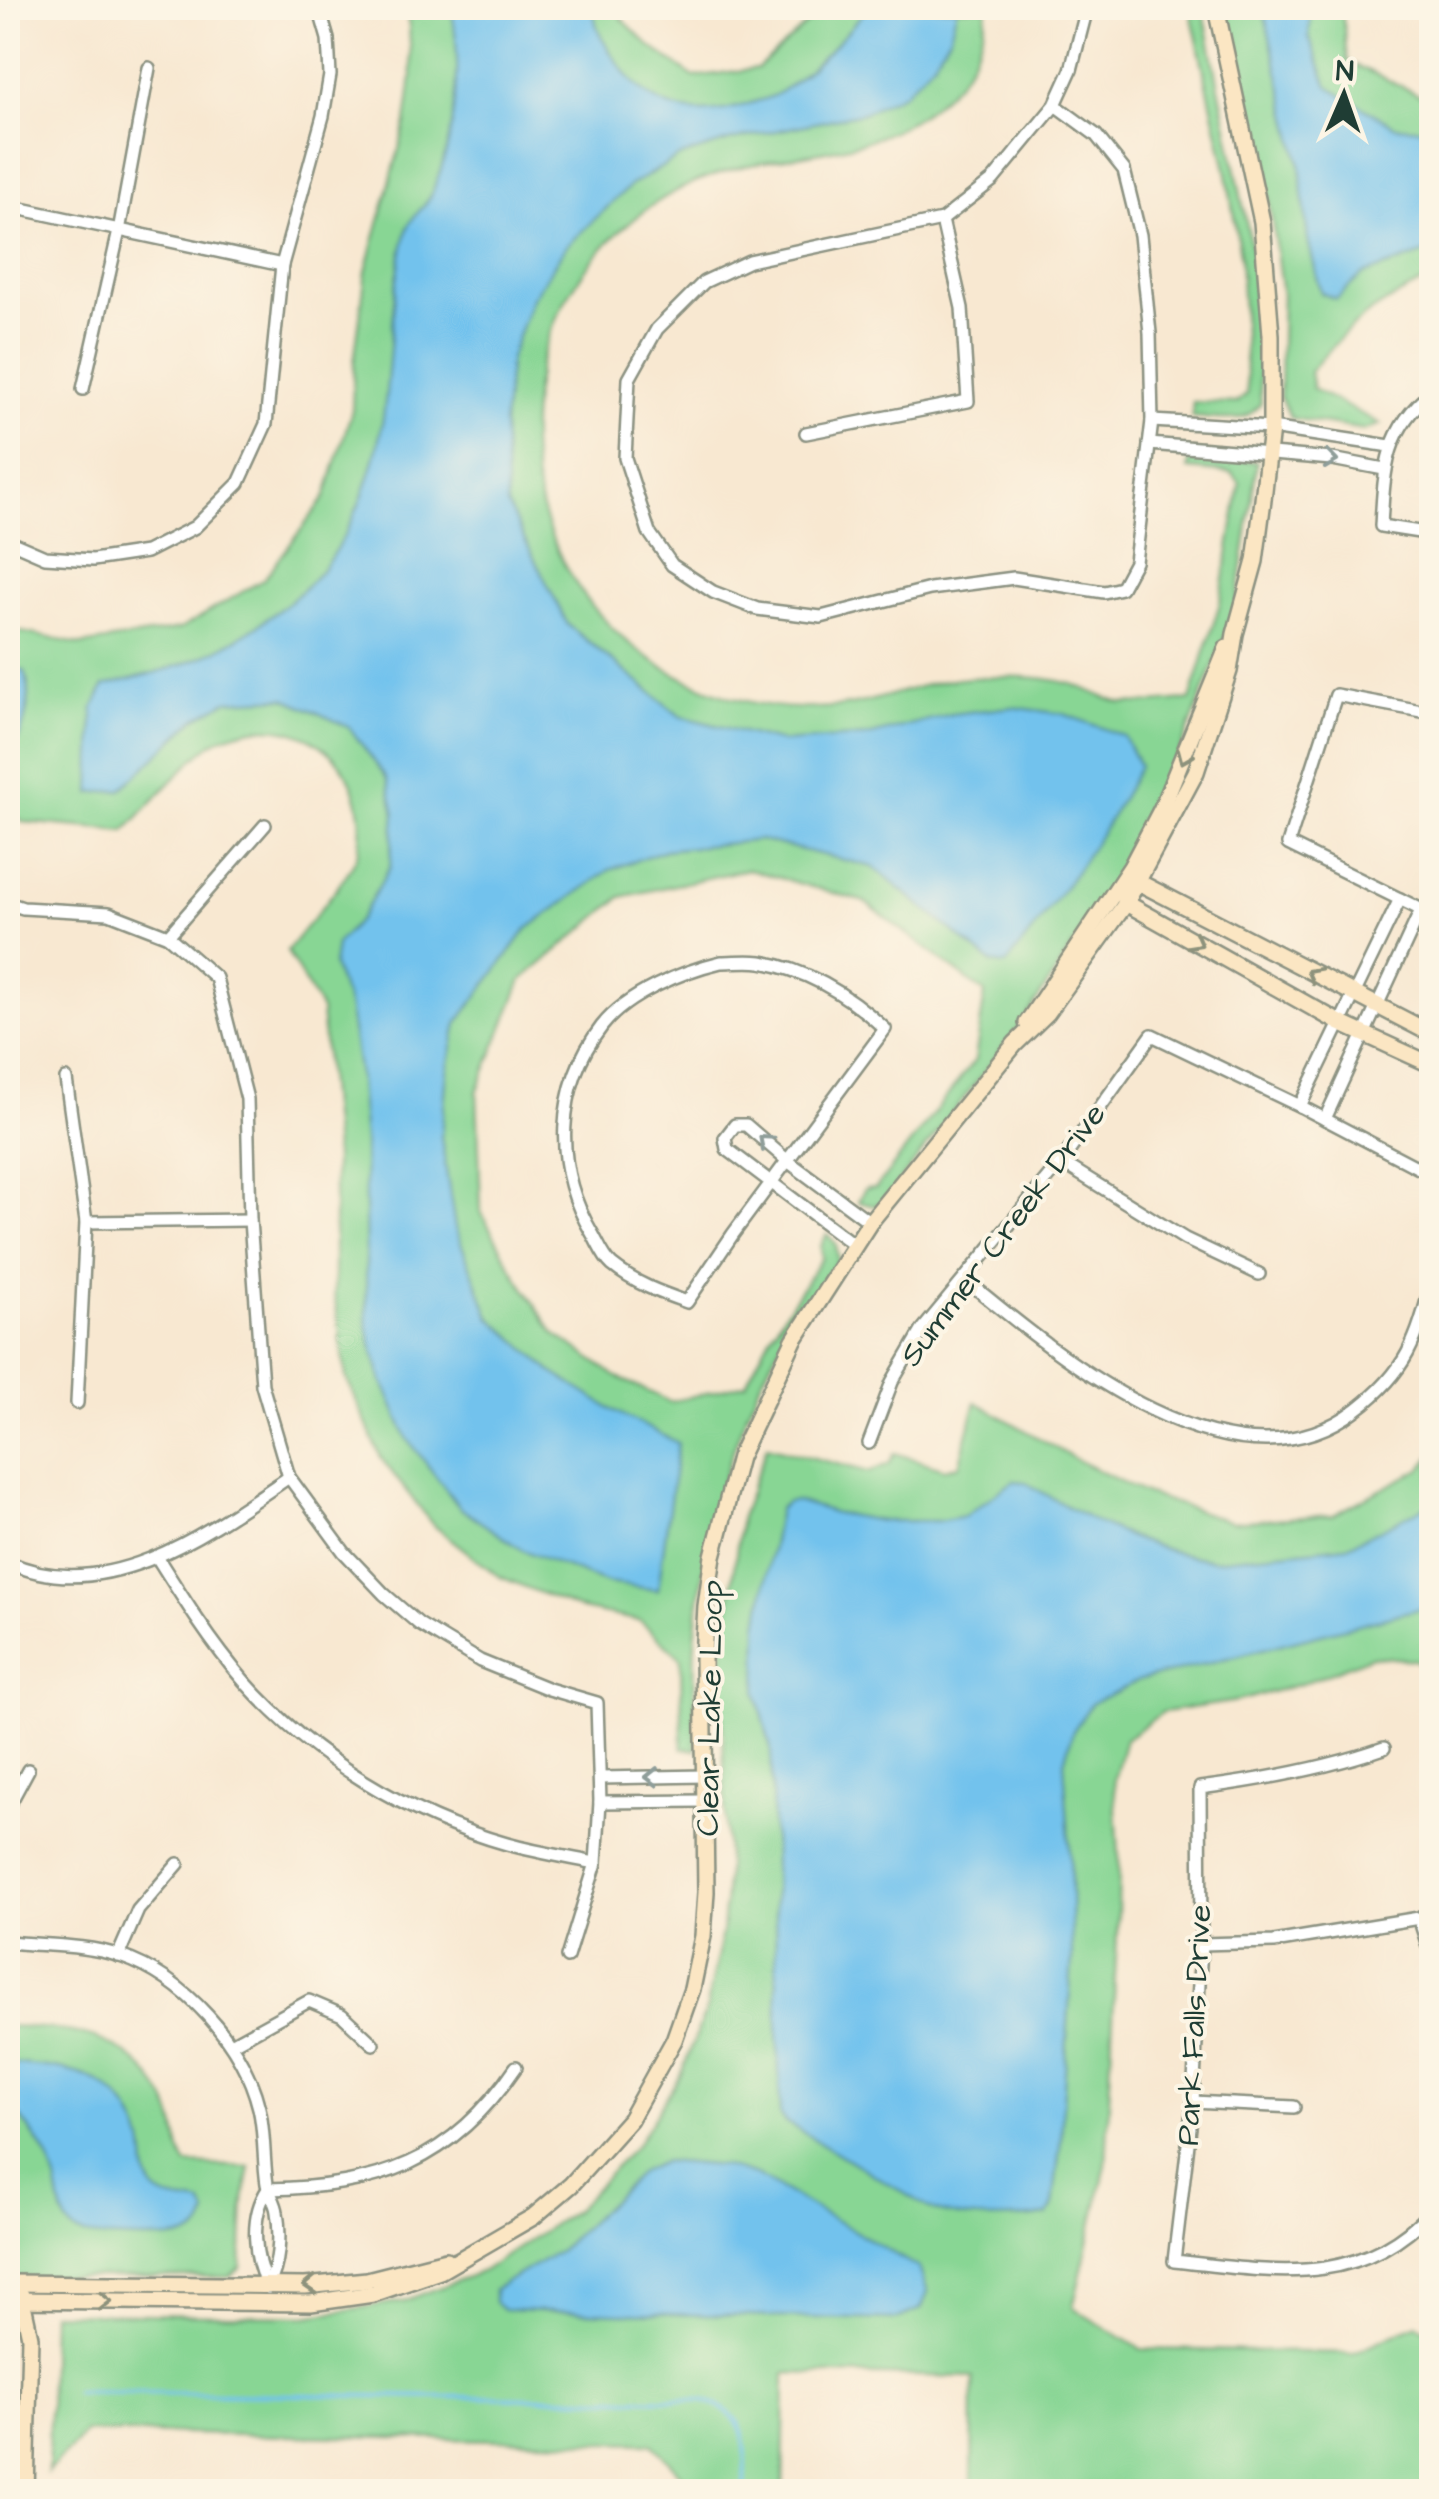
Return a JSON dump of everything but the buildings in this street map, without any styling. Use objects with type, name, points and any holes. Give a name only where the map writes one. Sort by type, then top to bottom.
[{"type":"street","points":[[8,541],[45,557],[93,560],[146,552],[195,527],[239,482],[266,424],[282,266],[323,116],[330,76],[328,40],[319,8]]},
{"type":"street","points":[[1055,105],[1096,135],[1124,170],[1140,235],[1150,332],[1152,421],[1135,562],[1121,588],[1104,592],[1014,578],[930,590],[821,617],[757,610],[713,592],[672,565],[649,532],[625,458],[629,378],[657,329],[704,282],[749,261],[942,220],[993,180],[1055,105],[1070,70],[1087,8]]},
{"type":"street","points":[[1015,1044],[1120,886],[1161,810],[1234,634],[1254,560],[1271,428],[1271,335],[1262,222],[1216,8]]},
{"type":"street","points":[[83,389],[149,68]]},
{"type":"street","points":[[8,206],[282,266]]},
{"type":"street","points":[[806,433],[968,402],[962,308],[942,220]]},
{"type":"street","points":[[1432,392],[1410,413],[1390,446],[1384,469],[1381,526],[1432,534]]},
{"type":"street","points":[[1152,421],[1271,428],[1390,446]]},
{"type":"street","points":[[1208,449],[1210,424]]},
{"type":"street","points":[[1150,444],[1332,459],[1384,469]]},
{"type":"street","name":"Clear Lake Loop","points":[[10,2286],[268,2294],[311,2302],[373,2294],[440,2271],[532,2217],[599,2156],[630,2120],[674,2040],[692,1988],[703,1936],[706,1606],[725,1502],[739,1457],[794,1340],[870,1222],[1015,1044],[1047,1013],[1126,902],[1196,772],[1229,672],[1234,634]]},
{"type":"street","points":[[1325,1119],[1376,1006],[1426,913],[1288,844],[1336,695],[1432,714]]},
{"type":"street","points":[[168,936],[265,825]]},
{"type":"street","points":[[1120,886],[1138,882],[1432,1034]]},
{"type":"street","points":[[1120,886],[1126,902],[1340,1023],[1432,1066]]},
{"type":"street","points":[[1400,899],[1300,1106],[1432,1175]]},
{"type":"street","points":[[8,902],[23,908],[108,914],[168,936],[216,978],[247,1099],[250,1220],[262,1385],[289,1478],[344,1552],[419,1624],[480,1660],[549,1689],[597,1703],[600,1802],[596,1863],[567,1957]]},
{"type":"street","points":[[721,962],[762,962],[825,983],[861,1007],[885,1030],[789,1162],[687,1302],[651,1290],[610,1263],[578,1210],[562,1150],[571,1082],[603,1024],[653,986],[696,968],[721,962]]},
{"type":"street","name":"Summer Creek Drive","points":[[869,1444],[892,1382],[923,1329],[1061,1162],[1152,1034],[1300,1106]]},
{"type":"street","points":[[66,1078],[86,1222],[78,1404]]},
{"type":"street","points":[[854,1245],[727,1149],[724,1138],[734,1125],[746,1125],[870,1222]]},
{"type":"street","points":[[1061,1162],[1186,1239],[1259,1274]]},
{"type":"street","points":[[86,1222],[250,1220]]},
{"type":"street","points":[[966,1280],[1025,1330],[1127,1396],[1190,1427],[1229,1439],[1270,1441],[1338,1425],[1378,1394],[1411,1352],[1432,1280]]},
{"type":"street","points":[[8,1562],[63,1576],[114,1571],[156,1557],[289,1478]]},
{"type":"street","points":[[156,1557],[206,1634],[246,1683],[336,1763],[413,1808],[466,1831],[596,1863]]},
{"type":"street","name":"Park Falls Drive","points":[[1384,1748],[1266,1779],[1200,1788],[1202,1944],[1193,2102],[1174,2261],[1282,2271],[1338,2268],[1384,2248],[1431,2213]]},
{"type":"street","points":[[8,1807],[28,1770]]},
{"type":"street","points":[[600,1778],[704,1776]]},
{"type":"street","points":[[600,1802],[704,1801]]},
{"type":"street","points":[[118,1956],[138,1910],[178,1864]]},
{"type":"street","points":[[1202,1944],[1274,1942],[1419,1918],[1432,1958]]},
{"type":"street","points":[[8,1942],[92,1949],[118,1956],[155,1974],[198,2006],[231,2044],[248,2074],[260,2110],[268,2189],[278,2213],[276,2270],[268,2294]]},
{"type":"street","points":[[231,2044],[308,2001],[342,2015],[373,2044]]},
{"type":"street","points":[[268,2189],[317,2188],[365,2180],[406,2165],[469,2126],[516,2067]]},
{"type":"street","points":[[1193,2102],[1294,2108]]},
{"type":"street","points":[[268,2189],[259,2202],[256,2226],[258,2271],[268,2294]]},
{"type":"street","points":[[10,2286],[30,2338],[26,2492]]},
{"type":"street","name":"Clear Lake Loop","points":[[15,2300],[268,2294]]},
{"type":"green space","points":[[405,8],[622,8],[621,18],[651,47],[694,77],[758,68],[825,8],[987,8],[971,62],[951,89],[924,112],[868,141],[746,166],[680,189],[649,207],[596,256],[558,316],[545,349],[533,410],[533,463],[544,515],[564,564],[601,616],[628,642],[689,681],[759,704],[796,708],[847,705],[944,681],[997,677],[1064,682],[1122,703],[1190,700],[1220,603],[1240,483],[1232,473],[1188,469],[1190,456],[1257,462],[1236,609],[1177,759],[1124,868],[1023,1022],[885,1200],[874,1206],[858,1202],[865,1189],[876,1188],[975,1060],[985,993],[865,902],[748,869],[621,897],[522,980],[477,1092],[481,1212],[554,1333],[615,1376],[670,1402],[746,1383],[773,1331],[822,1258],[821,1246],[827,1234],[836,1244],[838,1260],[791,1326],[766,1371],[723,1484],[699,1602],[694,1655],[696,1750],[682,1748],[681,1658],[640,1621],[577,1608],[498,1576],[432,1524],[381,1458],[346,1377],[334,1293],[334,1149],[321,1010],[287,951],[338,887],[358,852],[360,821],[355,792],[343,768],[325,749],[302,735],[276,729],[248,730],[209,746],[125,831],[24,822],[8,811],[8,629],[82,645],[180,629],[264,579],[325,498],[352,410],[366,271],[406,123],[412,76]]},
{"type":"green space","points":[[1190,8],[1203,8],[1252,250],[1261,403],[1247,415],[1230,419],[1192,417],[1193,402],[1237,403],[1247,394],[1240,254],[1227,174]]},
{"type":"green space","points":[[1226,8],[1342,8],[1347,61],[1422,96],[1431,95],[1431,279],[1364,317],[1310,372],[1313,389],[1381,424],[1365,430],[1291,418],[1280,397],[1282,294],[1268,192]]},
{"type":"green space","points":[[976,1402],[1075,1459],[1147,1494],[1232,1522],[1333,1515],[1422,1468],[1431,1457],[1431,1671],[1415,1660],[1372,1656],[1301,1684],[1238,1701],[1163,1712],[1125,1739],[1114,1779],[1118,1912],[1106,2165],[1073,2308],[1141,2349],[1353,2353],[1417,2324],[1431,2334],[1431,2491],[972,2491],[973,2377],[785,2373],[783,2491],[696,2491],[652,2443],[85,2432],[48,2472],[51,2313],[306,2316],[404,2301],[483,2271],[576,2209],[638,2143],[682,2072],[707,2007],[722,1933],[727,1866],[721,1663],[741,1517],[767,1446],[869,1472],[889,1464],[895,1453],[945,1469],[959,1465]]},
{"type":"green space","points":[[8,2026],[83,2035],[124,2053],[158,2086],[174,2118],[186,2164],[250,2167],[244,2200],[241,2268],[230,2277],[8,2277]]},
{"type":"water","points":[[451,8],[594,8],[605,43],[640,88],[668,106],[700,112],[733,108],[779,93],[826,54],[867,8],[957,8],[950,35],[933,63],[904,93],[863,113],[732,140],[681,156],[631,185],[567,245],[532,298],[510,358],[503,424],[507,505],[568,625],[680,716],[782,742],[868,736],[951,714],[1012,707],[1064,714],[1124,736],[1139,766],[1094,844],[1006,965],[992,963],[873,867],[761,840],[665,850],[609,870],[526,930],[457,1024],[447,1072],[441,1137],[455,1228],[490,1317],[552,1372],[611,1409],[678,1443],[658,1590],[607,1583],[522,1550],[460,1508],[407,1438],[380,1375],[367,1327],[364,1141],[358,1069],[348,1004],[333,966],[336,944],[360,919],[390,867],[395,814],[387,779],[349,727],[285,698],[227,701],[195,719],[121,790],[91,793],[93,709],[104,686],[209,654],[267,619],[318,574],[357,509],[383,418],[401,253],[412,220],[432,193],[452,125],[457,54]]},
{"type":"water","points":[[1263,8],[1310,8],[1309,37],[1328,86],[1396,127],[1431,129],[1431,251],[1362,275],[1336,299],[1321,293],[1308,240],[1300,164]]},
{"type":"water","points":[[8,667],[25,671],[28,697],[18,739],[8,742]]},
{"type":"water","points":[[1014,1481],[1025,1482],[1139,1541],[1214,1560],[1347,1546],[1431,1504],[1431,1603],[1138,1681],[1091,1704],[1073,1731],[1064,1762],[1072,1958],[1053,2205],[1048,2215],[986,2218],[927,2207],[786,2122],[780,2114],[771,1749],[757,1692],[758,1623],[779,1509],[787,1502],[881,1521],[938,1521],[964,1516]]},
{"type":"water","points":[[8,2063],[73,2072],[108,2088],[134,2119],[152,2187],[169,2198],[202,2204],[207,2213],[201,2227],[189,2236],[166,2239],[111,2238],[81,2234],[69,2227],[47,2157],[8,2098]]},
{"type":"water","points":[[664,2161],[724,2166],[756,2175],[919,2268],[928,2292],[921,2309],[894,2320],[503,2310],[494,2303],[494,2289],[560,2250],[641,2172]]},
{"type":"waterway","points":[[75,2392],[703,2400],[719,2407],[739,2424],[745,2447],[745,2492]]}]
